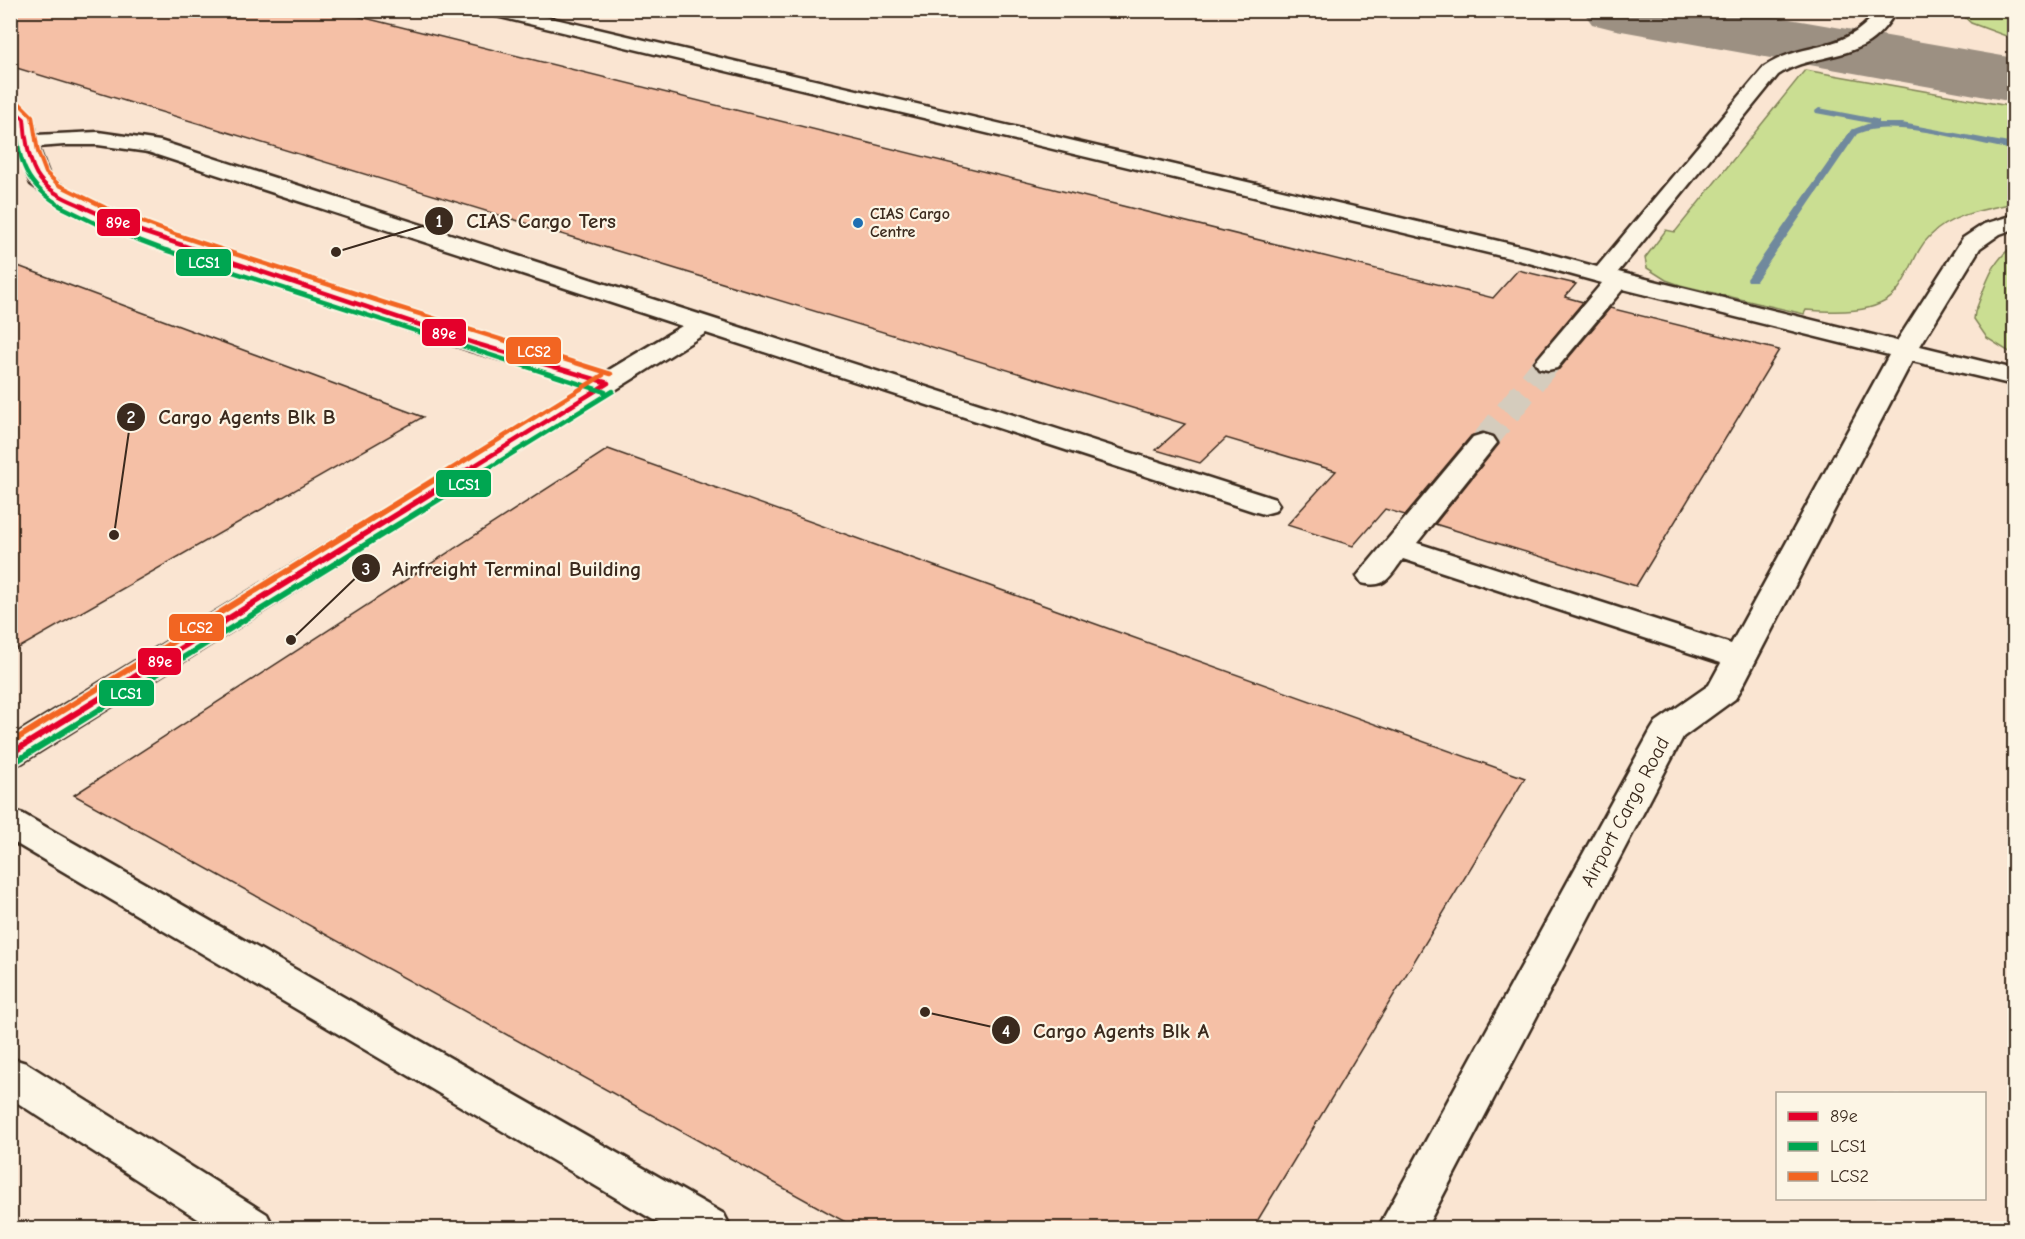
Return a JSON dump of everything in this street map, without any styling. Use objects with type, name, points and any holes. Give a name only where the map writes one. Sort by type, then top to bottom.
[{"type":"lane","points":[[492,10],[1516,252],[1672,295],[2014,377]]},
{"type":"lane","points":[[1548,362],[1610,278],[1771,71],[1793,58],[1859,40],[1869,33],[1888,10]]},
{"type":"lane","points":[[10,108],[24,119],[18,144],[39,179],[64,198],[131,228],[477,344],[608,383]]},
{"type":"lane","points":[[18,144],[85,136],[113,138],[152,146],[1264,505]]},
{"type":"lane","name":"Airport Cargo Road","points":[[1402,1228],[1669,730],[1723,691],[1904,351],[1971,243],[1992,229],[2014,222]]},
{"type":"lane","points":[[10,754],[704,324]]},
{"type":"lane","points":[[1373,576],[1483,443]]},
{"type":"lane","points":[[1397,547],[1740,658]]},
{"type":"lane","points":[[10,823],[707,1228]]},
{"type":"lane","points":[[10,1075],[250,1228]]},
{"type":"shaded area","points":[[10,11],[2014,11],[2014,1228],[11,1228]]},
{"type":"green space","points":[[1957,10],[2014,11],[2014,39],[1971,23]]},
{"type":"green space","points":[[1805,70],[2014,107],[2014,203],[1958,217],[1938,229],[1920,249],[1897,291],[1889,299],[1867,308],[1841,311],[1806,310],[1804,314],[1680,285],[1666,280],[1647,268],[1645,258],[1666,230],[1675,232]]},
{"type":"green space","points":[[2014,246],[2014,355],[1987,338],[1974,319],[1994,267]]},
{"type":"building","name":"CIAS Cargo Centre","points":[[10,10],[333,10],[1493,298],[1518,270],[1576,284],[1565,297],[1583,302],[1533,362],[1537,369],[1548,372],[1559,369],[1610,308],[1779,350],[1636,586],[1435,524],[1499,444],[1495,436],[1484,432],[1471,436],[1405,515],[1385,509],[1353,546],[1287,525],[1336,471],[1226,438],[1200,463],[1156,450],[1185,424],[10,66]]},
{"type":"building","points":[[10,263],[423,417],[10,653]]},
{"type":"building","points":[[608,449],[1525,778],[1253,1228],[856,1228],[74,795]]},
{"type":"waterway","points":[[1819,111],[1876,122]]},
{"type":"waterway","points":[[1895,125],[1900,126]]},
{"type":"waterway","points":[[1752,279],[1854,132],[1868,126],[1900,126]]},
{"type":"waterway","points":[[1900,126],[2014,147]]},
{"type":"taxiway","points":[[1616,10],[2014,80]]},
{"type":"tunnel","points":[[1483,443],[1548,362]]},
{"type":"transit line","name":"LCS2","points":[[16,100],[32,116],[38,152],[46,173],[59,185],[81,197],[177,235],[432,319],[611,374]]},
{"type":"transit line","name":"89e","points":[[10,107],[24,119],[26,143],[39,179],[64,198],[131,228],[477,344],[608,383]]},
{"type":"transit line","name":"LCS1","points":[[10,119],[15,123],[22,163],[32,184],[47,198],[99,225],[165,250],[605,392]]},
{"type":"transit line","name":"LCS2","points":[[10,743],[603,375]]},
{"type":"transit line","name":"89e","points":[[10,754],[608,383]]},
{"type":"transit line","name":"LCS1","points":[[15,762],[613,391]]},
{"type":"place","name":"CIAS Cargo Centre","points":[[858,223]]},
{"type":"place","name":"CIAS Cargo Ters","points":[[336,252]]},
{"type":"place","name":"Cargo Agents Blk B","points":[[114,535]]},
{"type":"place","name":"Airfreight Terminal Building","points":[[291,640]]},
{"type":"place","name":"Cargo Agents Blk A","points":[[925,1012]]}]
